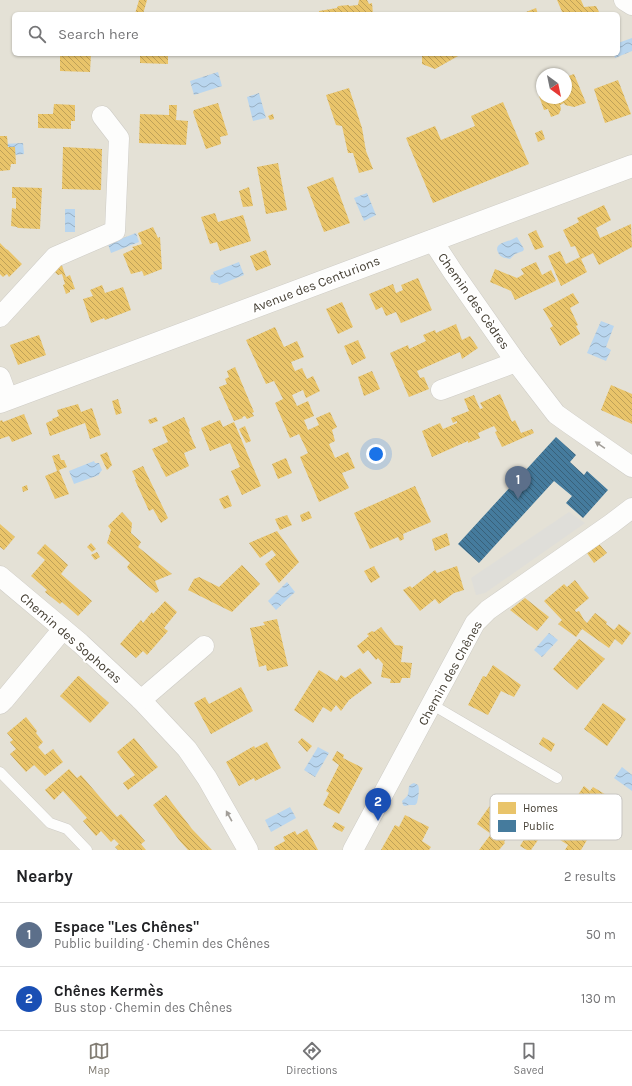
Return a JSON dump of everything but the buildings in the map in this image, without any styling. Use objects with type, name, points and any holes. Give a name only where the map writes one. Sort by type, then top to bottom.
[{"type":"street","points":[[624,0],[632,5]]},
{"type":"street","points":[[0,317],[55,257],[115,231],[119,138],[102,116]]},
{"type":"street","name":"Avenue des Centurions","points":[[4,400],[632,166]]},
{"type":"street","name":"Chemin des Cèdres","points":[[432,240],[516,362],[556,414],[632,467]]},
{"type":"street","name":"Chemin des Cèdres","points":[[441,390],[516,362]]},
{"type":"street","points":[[0,377],[4,400]]},
{"type":"street","name":"Chemin des Chênes","points":[[354,850],[475,623],[488,610],[632,508]]},
{"type":"street","name":"Chemin des Sophoras","points":[[0,576],[80,643],[141,700],[187,749],[208,778],[248,850]]},
{"type":"street","points":[[0,704],[63,629]]},
{"type":"street","points":[[141,700],[204,646]]},
{"type":"lane","points":[[431,704],[557,778]]},
{"type":"lane","points":[[0,772],[50,823],[67,829],[87,850]]},
{"type":"shaded area","points":[[0,0],[632,0],[632,850],[0,850]]},
{"type":"shaded area","points":[[569,512],[585,523],[485,593],[476,595],[471,578]]},
{"type":"water","points":[[632,38],[632,51],[620,56],[620,42]]},
{"type":"water","points":[[218,72],[222,86],[194,95],[190,81]]},
{"type":"water","points":[[259,93],[266,118],[253,121],[247,97]]},
{"type":"water","points":[[23,143],[24,154],[4,156],[3,144]]},
{"type":"water","points":[[367,193],[376,215],[364,221],[354,198]]},
{"type":"water","points":[[65,209],[75,209],[75,232],[65,232]]},
{"type":"water","points":[[136,233],[139,242],[111,253],[108,244]]},
{"type":"water","points":[[517,237],[524,249],[523,251],[515,254],[510,259],[501,256],[497,251],[498,246]]},
{"type":"water","points":[[239,262],[244,275],[219,285],[218,283],[211,282],[210,278],[211,275],[214,274],[213,272]]},
{"type":"water","points":[[601,321],[614,326],[606,347],[611,350],[606,361],[587,353]]},
{"type":"water","points":[[94,461],[95,463],[99,463],[102,470],[99,475],[74,484],[69,471]]},
{"type":"water","points":[[287,582],[295,592],[276,610],[268,601]]},
{"type":"water","points":[[549,633],[558,640],[542,657],[534,650]]},
{"type":"water","points":[[318,747],[329,753],[315,777],[304,770]]},
{"type":"water","points":[[622,767],[632,775],[632,791],[614,778]]},
{"type":"water","points":[[414,783],[419,787],[417,803],[415,805],[405,806],[403,805],[402,801],[408,795],[409,786]]},
{"type":"water","points":[[290,807],[296,818],[271,832],[265,820]]},
{"type":"place","name":"Espace \"Les Chênes\"","points":[[518,499]]},
{"type":"place","name":"Chênes Kermès","points":[[378,821]]}]
